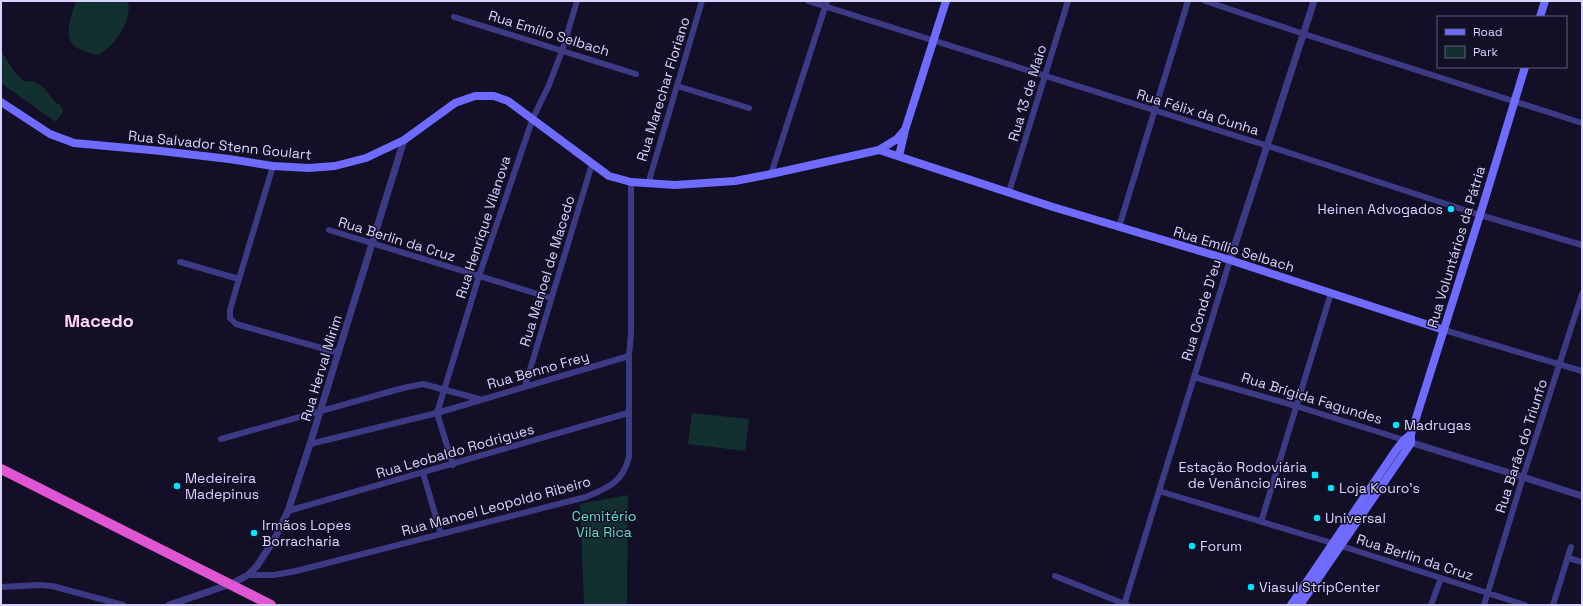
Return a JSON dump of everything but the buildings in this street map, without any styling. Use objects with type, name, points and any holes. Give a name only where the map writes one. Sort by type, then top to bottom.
[{"type":"highway","points":[[1,469],[272,605]]},
{"type":"main road","points":[[898,156],[946,1]]},
{"type":"main road","points":[[1540,16],[1545,1]]},
{"type":"main road","name":"Rua Voluntários da Pátria","points":[[1407,441],[1411,434],[1444,330],[1525,68]]},
{"type":"main road","name":"Rua Salvador Stenn Goulart","points":[[1,102],[50,134],[74,142],[229,159],[272,166],[309,168],[335,166],[366,158],[404,140],[455,104],[475,96],[494,96],[508,101],[533,118],[609,176],[631,182],[675,185],[735,181],[879,150]]},
{"type":"main road","points":[[879,150],[897,138],[905,130]]},
{"type":"main road","name":"Rua Emílio Selbach","points":[[879,150],[1119,227],[1230,260],[1444,330]]},
{"type":"main road","points":[[1291,605],[1321,567],[1407,441]]},
{"type":"main road","points":[[1300,605],[1321,567]]},
{"type":"street","name":"Rua Henrique Vilanova","points":[[437,413],[443,389],[479,276],[533,118],[549,85],[562,51],[577,1]]},
{"type":"street","name":"Rua Marechar Floriano","points":[[648,184],[702,1]]},
{"type":"street","name":"Rua Félix da Cunha","points":[[808,1],[826,4],[934,42],[1268,146],[1480,215],[1582,245]]},
{"type":"street","name":"Rua 13 de Maio","points":[[1009,192],[1068,1]]},
{"type":"street","points":[[1119,227],[1188,1]]},
{"type":"street","points":[[1205,1],[1582,123]]},
{"type":"street","name":"Rua Conde D'eu","points":[[1126,605],[1159,491],[1230,260],[1314,1]]},
{"type":"street","points":[[771,174],[826,4]]},
{"type":"street","name":"Rua Emílio Selbach","points":[[454,17],[636,74]]},
{"type":"street","points":[[677,86],[749,108]]},
{"type":"street","name":"Rua Herval Mirim","points":[[169,605],[231,584],[248,575],[257,566],[274,540],[288,511],[310,444],[404,140]]},
{"type":"street","name":"Rua Manoel de Macedo","points":[[525,386],[592,164]]},
{"type":"street","points":[[272,166],[230,310],[230,318],[236,324],[339,353]]},
{"type":"street","name":"Rua Manoel Leopoldo Ribeiro","points":[[248,575],[274,575],[296,571],[586,497],[605,490],[619,479],[626,469],[628,457],[629,356],[631,334],[631,182]]},
{"type":"street","name":"Rua Berlin da Cruz","points":[[328,230],[551,298]]},
{"type":"street","points":[[180,262],[239,279]]},
{"type":"street","points":[[1261,522],[1331,293]]},
{"type":"street","name":"Rua Barão do Triunfo","points":[[1484,605],[1523,477],[1582,294]]},
{"type":"street","name":"Rua Emílio Selbach","points":[[1444,330],[1582,371]]},
{"type":"street","name":"Rua Benno Frey","points":[[221,439],[403,388],[423,384],[479,400],[629,356]]},
{"type":"street","name":"Rua Brígida Fagundes","points":[[1194,377],[1296,406],[1582,496]]},
{"type":"street","points":[[310,444],[437,413],[479,400]]},
{"type":"street","points":[[437,413],[453,465]]},
{"type":"street","name":"Rua Leobaldo Rodrigues","points":[[288,511],[453,465],[628,413]]},
{"type":"street","points":[[423,473],[441,534]]},
{"type":"street","name":"Rua Berlin da Cruz","points":[[1159,491],[1525,605]]},
{"type":"street","points":[[1553,605],[1571,547]]},
{"type":"street","points":[[1568,558],[1582,562]]},
{"type":"street","points":[[1055,576],[1126,605]]},
{"type":"street","points":[[1431,605],[1441,578]]},
{"type":"street","points":[[1,587],[39,585],[52,586],[123,605]]},
{"type":"green space","points":[[76,1],[128,1],[128,16],[121,32],[117,39],[99,55],[86,52],[78,48],[72,43],[69,37],[70,22]]},
{"type":"green space","points":[[1,51],[16,74],[24,81],[35,82],[45,89],[55,102],[60,105],[63,112],[56,122],[1,83]]},
{"type":"green space","points":[[692,413],[749,419],[745,451],[688,444]]},
{"type":"green space","name":"Cemitério Vila Rica","points":[[628,495],[627,605],[584,605],[580,504]]},
{"type":"place","name":"Heinen Advogados","points":[[1451,209]]},
{"type":"place","name":"Madrugas","points":[[1396,425]]},
{"type":"place","name":"Estação Rodoviária de Venâncio Aires","points":[[1315,475]]},
{"type":"place","name":"Medeireira Madepinus","points":[[177,486]]},
{"type":"place","name":"Loja Kouro's","points":[[1331,488]]},
{"type":"place","name":"Universal","points":[[1317,518]]},
{"type":"place","name":"Irmãos Lopes Borracharia","points":[[254,533]]},
{"type":"place","name":"Forum","points":[[1192,546]]},
{"type":"place","name":"Viasul StripCenter","points":[[1251,587]]},
{"type":"district","name":"Macedo","points":[[99,320]]}]
